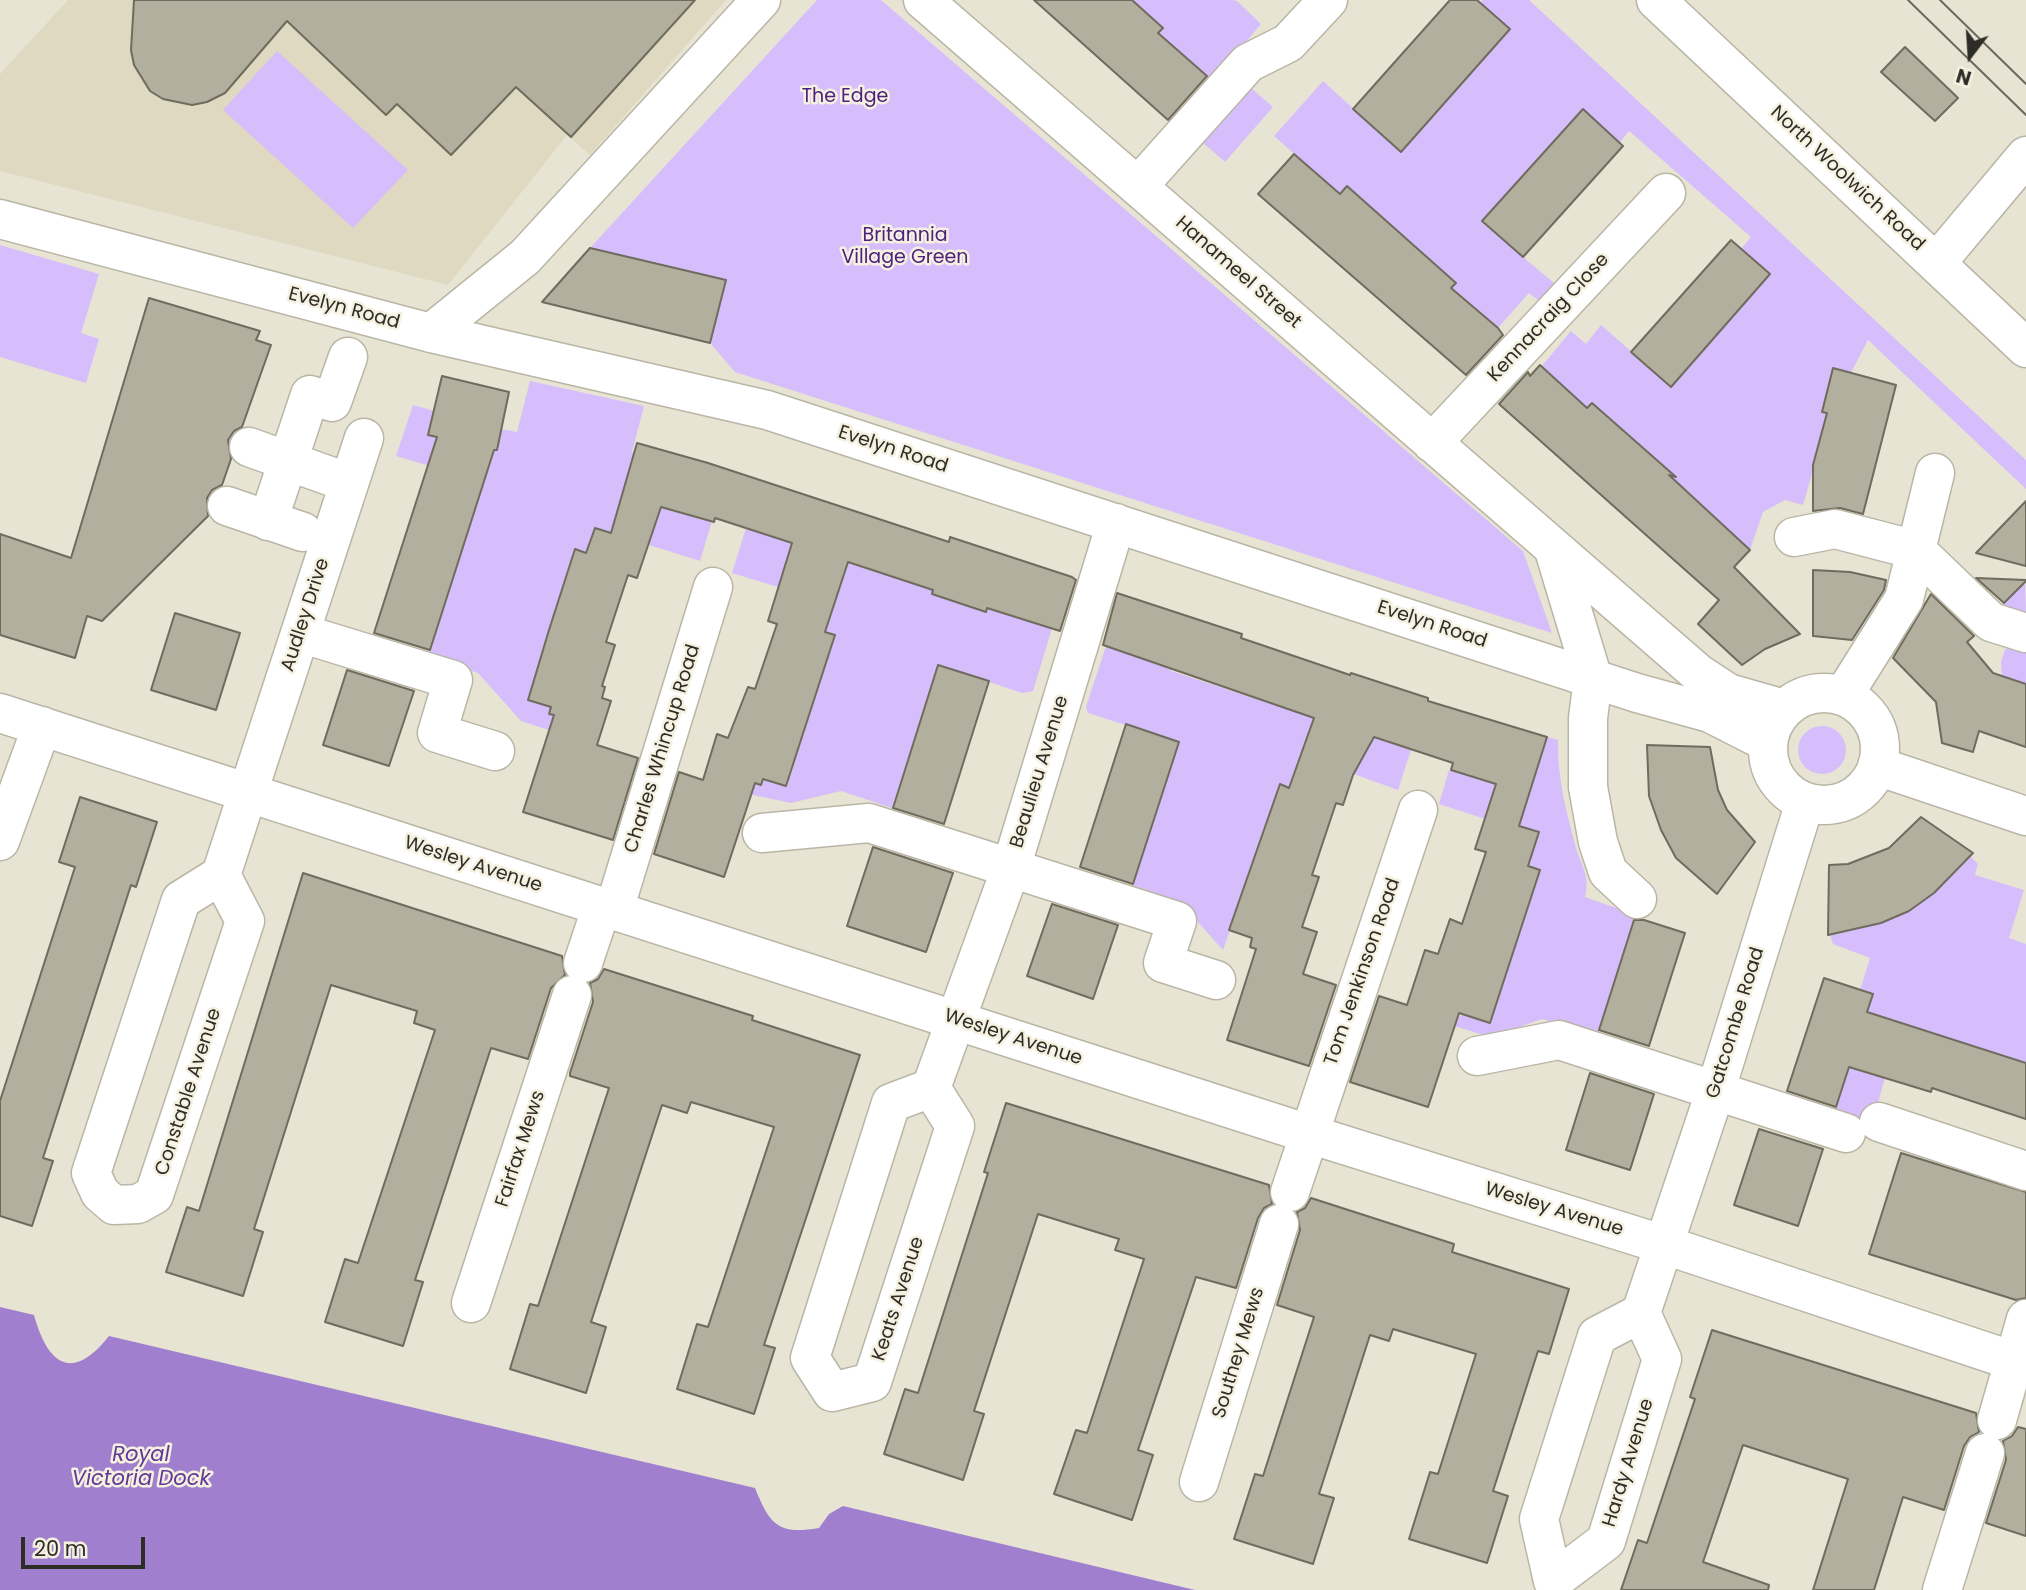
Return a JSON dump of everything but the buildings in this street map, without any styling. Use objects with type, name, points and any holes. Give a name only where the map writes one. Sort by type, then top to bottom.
[{"type":"street","points":[[431,333],[525,257],[761,0]]},
{"type":"street","name":"Hanameel Street","points":[[923,0],[1699,674],[1776,725]]},
{"type":"street","points":[[1138,186],[1248,64],[1288,43],[1328,0]]},
{"type":"street","name":"North Woolwich Road","points":[[1656,0],[1937,262],[2026,156]]},
{"type":"street","name":"Kennacraig Close","points":[[1432,443],[1666,194]]},
{"type":"street","name":"Evelyn Road","points":[[0,219],[431,333],[767,410],[1593,679],[1710,713],[1776,725]]},
{"type":"street","points":[[1937,262],[2026,348]]},
{"type":"street","points":[[227,506],[286,526],[289,460],[310,395],[332,402],[348,357]]},
{"type":"street","name":"Audley Drive","points":[[248,792],[364,438]]},
{"type":"street","points":[[250,447],[349,483]]},
{"type":"street","points":[[1843,696],[1905,599],[1936,473]]},
{"type":"street","name":"Beaulieu Avenue","points":[[957,1018],[1011,868],[1116,523]]},
{"type":"street","points":[[1794,537],[1835,529],[1916,550],[1991,622],[2026,633]]},
{"type":"street","points":[[1553,548],[1593,679],[1588,718],[1588,787],[1598,842],[1608,872],[1637,899]]},
{"type":"street","name":"Charles Whincup Road","points":[[608,908],[713,587]]},
{"type":"street","points":[[300,633],[453,680],[437,733],[495,751]]},
{"type":"street","points":[[1812,694],[1843,696],[1858,704],[1874,725],[1880,749],[1877,766],[1869,782],[1856,794],[1840,802],[1823,805],[1805,802],[1788,793],[1776,778],[1768,761],[1776,725],[1797,699],[1812,694]]},
{"type":"street","name":"Wesley Avenue","points":[[0,713],[957,1018],[1309,1134],[1665,1245],[2020,1363]]},
{"type":"street","points":[[0,841],[42,726]]},
{"type":"street","points":[[1877,766],[2026,816]]},
{"type":"street","points":[[221,875],[248,792]]},
{"type":"street","name":"Gatcombe Road","points":[[1665,1245],[1805,802]]},
{"type":"street","name":"Tom Jenkinson Road","points":[[1309,1134],[1418,810]]},
{"type":"street","points":[[762,833],[869,823],[1177,921],[1163,962],[1216,979]]},
{"type":"street","name":"Constable Avenue","points":[[221,875],[245,921],[241,934],[155,1195],[138,1204],[114,1205],[100,1193],[91,1173],[181,900],[221,875]]},
{"type":"street","name":"Fairfax Mews","points":[[471,1303],[578,979],[608,908]]},
{"type":"street","points":[[931,1088],[957,1018]]},
{"type":"street","points":[[1476,1055],[1559,1040],[1716,1089],[2026,1171]]},
{"type":"street","name":"Keats Avenue","points":[[931,1088],[955,1126],[872,1382],[832,1392],[810,1358],[891,1103],[931,1088]]},
{"type":"street","name":"Southey Mews","points":[[1199,1482],[1309,1134]]},
{"type":"street","points":[[1641,1313],[1665,1245]]},
{"type":"street","name":"Hardy Avenue","points":[[1641,1313],[1661,1359],[1606,1541],[1553,1581],[1539,1519],[1597,1336],[1641,1313]]},
{"type":"street","points":[[1942,1590],[1991,1437],[2020,1363],[2026,1319]]},
{"type":"shaded area","points":[[68,0],[726,0],[590,155],[567,135],[448,285],[0,171],[0,74]]},
{"type":"green space","name":"Britannia Village Green","points":[[817,0],[881,0],[1523,551],[1552,633],[735,372],[710,343],[725,280],[590,248]]},
{"type":"green space","points":[[1132,0],[1237,1],[1261,24],[1211,84],[1158,33],[1163,28]]},
{"type":"green space","points":[[1483,0],[1529,0],[2026,460],[2026,489],[1868,340],[1830,413],[1803,505],[1785,500],[1763,512],[1750,550],[1678,482],[1637,525],[1661,463],[1592,403],[1587,408],[1541,367],[1571,331],[1586,344],[1601,325],[1671,386],[1770,274],[1741,249],[1751,237],[1629,131],[1619,143],[1583,109],[1523,257],[1554,283],[1539,301],[1529,293],[1498,328],[1451,288],[1455,283],[1347,187],[1340,194],[1274,136],[1323,81],[1401,152],[1509,29],[1480,3]]},
{"type":"green space","points":[[277,51],[408,170],[353,228],[223,110]]},
{"type":"green space","points":[[1250,87],[1273,107],[1225,162],[1202,142]]},
{"type":"green space","points":[[0,245],[99,274],[81,333],[99,339],[86,383],[0,357]]},
{"type":"green space","points":[[530,381],[644,406],[632,452],[712,521],[700,561],[595,528],[586,553],[574,549],[528,700],[551,707],[549,713],[554,715],[549,730],[521,721],[478,673],[428,657],[484,482],[396,456],[413,405],[434,411],[463,443],[496,450],[501,429],[517,432]]},
{"type":"green space","points":[[746,528],[933,590],[932,594],[985,612],[987,608],[1052,628],[1033,691],[1022,693],[938,665],[892,808],[841,791],[791,803],[743,793],[747,780],[763,779],[787,786],[835,636],[825,632],[834,604],[732,573]]},
{"type":"green space","points":[[2025,581],[2026,618],[1998,610]]},
{"type":"green space","points":[[1106,646],[1171,667],[1171,671],[1411,750],[1398,790],[1301,755],[1289,788],[1281,784],[1223,950],[1179,901],[1132,885],[1178,742],[1088,713],[1086,707]]},
{"type":"green space","points":[[2018,647],[2026,650],[2026,684],[2002,676],[2001,662],[2005,649]]},
{"type":"green space","points":[[1822,726],[1839,733],[1846,750],[1839,767],[1822,774],[1805,767],[1798,750],[1805,733]]},
{"type":"green space","points":[[1547,737],[1558,740],[1565,806],[1586,876],[1585,897],[1636,915],[1597,1036],[1542,1019],[1490,1037],[1454,1026],[1454,1020],[1463,1014],[1528,866],[1539,833],[1487,815],[1485,819],[1439,804],[1449,770],[1529,794]]},
{"type":"green space","points":[[1970,856],[1978,864],[1975,875],[2024,890],[2009,938],[2026,944],[2026,1063],[1901,1023],[1872,1123],[1835,1111],[1873,994],[1860,990],[1870,958],[1833,944],[1828,929],[1864,924]]},
{"type":"water","name":"Royal Victoria Dock","points":[[0,1307],[34,1315],[47,1346],[54,1356],[63,1362],[73,1363],[84,1359],[109,1336],[755,1488],[771,1519],[785,1528],[819,1528],[829,1514],[843,1506],[1195,1590],[0,1590]]},
{"type":"tram line","points":[[1908,0],[2026,115]]},
{"type":"tram line","points":[[1940,0],[2026,84]]},
{"type":"park label","name":"The Edge","points":[[845,97]]}]
